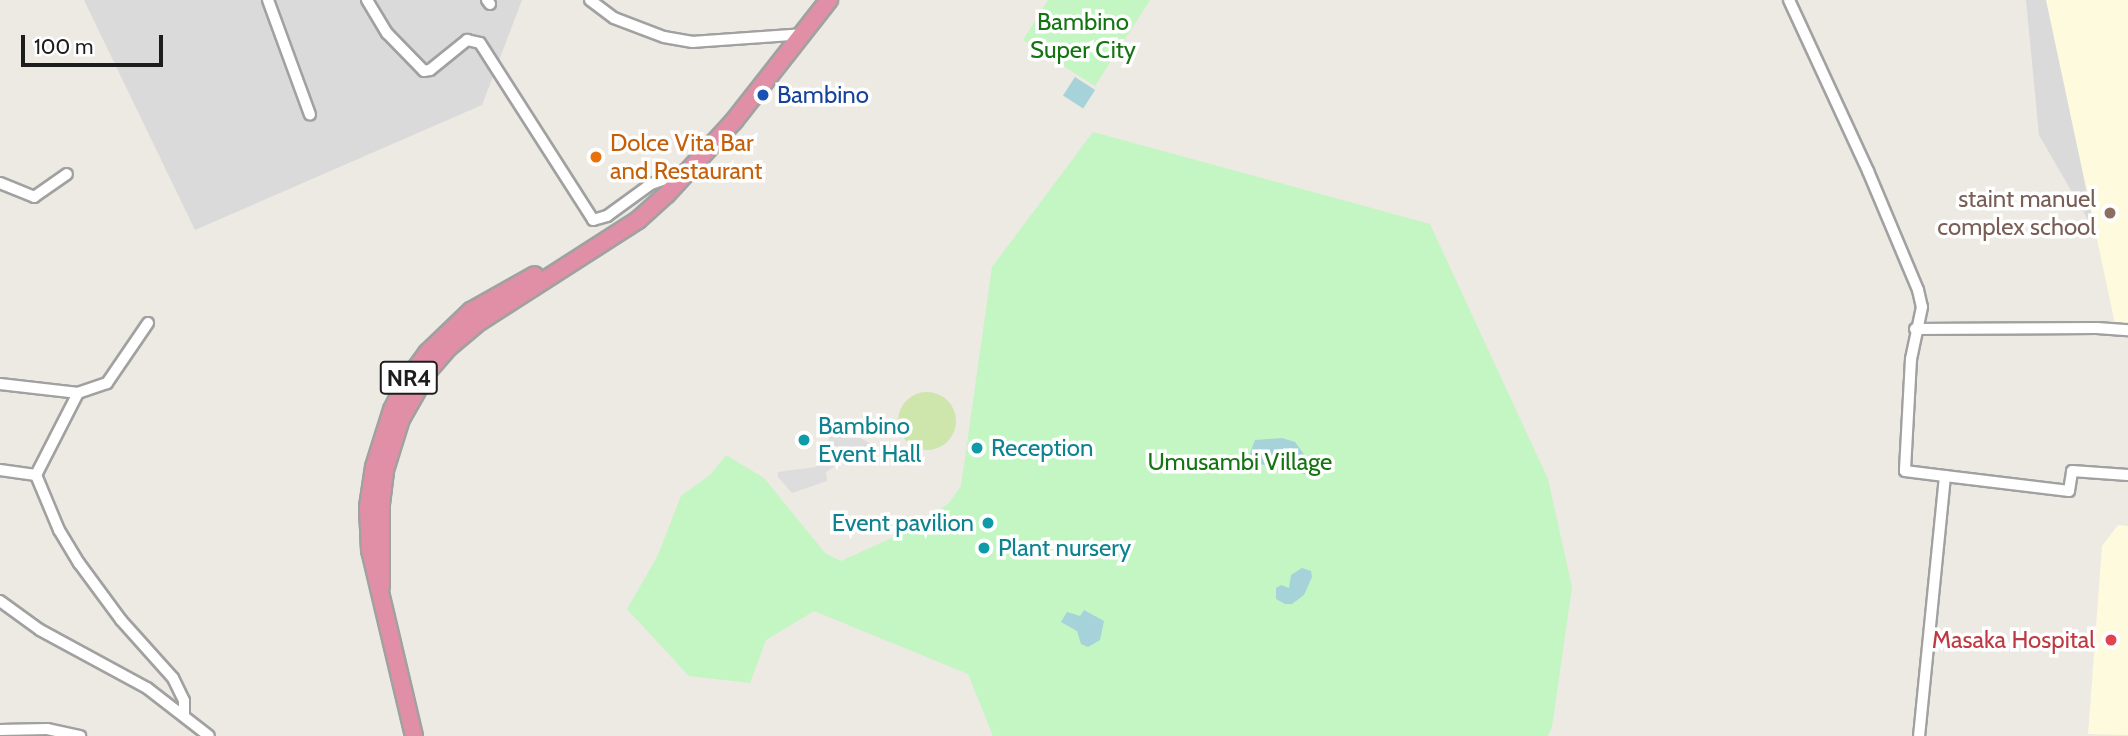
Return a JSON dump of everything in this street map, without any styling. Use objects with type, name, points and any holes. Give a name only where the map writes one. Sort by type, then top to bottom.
[{"type":"highway","name":"NR4","points":[[414,736],[381,586],[370,550],[368,506],[382,437],[406,382],[427,353],[471,312],[524,279],[583,254],[638,220],[681,180],[734,121],[829,0]]},
{"type":"street","points":[[268,0],[310,115]]},
{"type":"street","points":[[366,0],[387,33],[424,71],[430,70],[467,40],[480,43],[593,220],[607,216],[651,184],[668,178],[681,180]]},
{"type":"street","points":[[590,0],[614,18],[664,37],[693,42],[804,34]]},
{"type":"street","points":[[1789,0],[1918,290],[1922,307],[1915,329],[1905,471],[2069,491],[2072,471],[2128,475]]},
{"type":"street","points":[[0,183],[34,197],[67,174]]},
{"type":"street","points":[[0,384],[78,393],[107,383],[148,323]]},
{"type":"street","points":[[1915,329],[2128,330]]},
{"type":"street","points":[[78,393],[36,475],[59,530],[79,563],[121,620],[173,678],[184,701],[184,716]]},
{"type":"street","points":[[0,470],[36,475]]},
{"type":"street","points":[[1919,736],[1945,476]]},
{"type":"street","points":[[0,601],[40,630],[147,688],[208,736]]},
{"type":"street","points":[[0,730],[47,729],[80,736]]},
{"type":"shaded area","points":[[84,0],[522,0],[482,105],[195,230]]},
{"type":"shaded area","name":"staint manuel complex school","points":[[2026,0],[2128,0],[2128,289],[2039,135]]},
{"type":"shaded area","name":"staint manuel complex school","points":[[2046,0],[2128,0],[2128,322],[2115,324]]},
{"type":"shaded area","points":[[822,415],[874,446],[851,465],[843,461],[826,472],[827,481],[792,493],[778,477],[778,472],[816,467],[828,450],[829,436]]},
{"type":"shaded area","name":"Masaka Hospital","points":[[2118,525],[2128,526],[2128,735],[2088,734],[2102,546]]},
{"type":"green space","name":"Bambino Super City","points":[[1048,0],[1150,0],[1095,86],[1023,40]]},
{"type":"green space","name":"Umusambi Village","points":[[1093,132],[1430,224],[1548,479],[1572,587],[1552,727],[1548,736],[993,736],[968,674],[814,611],[766,640],[750,683],[689,676],[627,609],[658,555],[681,496],[711,474],[726,455],[764,478],[825,553],[841,561],[914,528],[949,503],[961,486],[992,267]]},
{"type":"green space","points":[[927,392],[938,394],[951,405],[956,421],[954,432],[943,445],[927,450],[916,448],[903,437],[898,421],[900,410],[911,397]]},
{"type":"water","points":[[1075,77],[1095,90],[1083,109],[1063,95]]},
{"type":"water","points":[[1282,438],[1295,442],[1321,478],[1247,461],[1255,440]]},
{"type":"water","points":[[1302,568],[1311,571],[1312,577],[1304,595],[1292,604],[1276,599],[1276,588],[1281,585],[1289,588],[1291,575]]},
{"type":"water","points":[[1084,610],[1104,621],[1100,640],[1088,647],[1081,644],[1077,631],[1061,622],[1067,612],[1080,616]]},
{"type":"place","name":"Bambino","points":[[763,95]]},
{"type":"place","name":"Dolce Vita Bar and Restaurant","points":[[596,157]]},
{"type":"place","name":"staint manuel complex school","points":[[2110,213]]},
{"type":"place","name":"Bambino Event Hall","points":[[804,440]]},
{"type":"place","name":"Reception","points":[[977,448]]},
{"type":"place","name":"Event pavilion","points":[[988,523]]},
{"type":"place","name":"Plant nursery","points":[[984,548]]},
{"type":"place","name":"Masaka Hospital","points":[[2111,640]]}]
